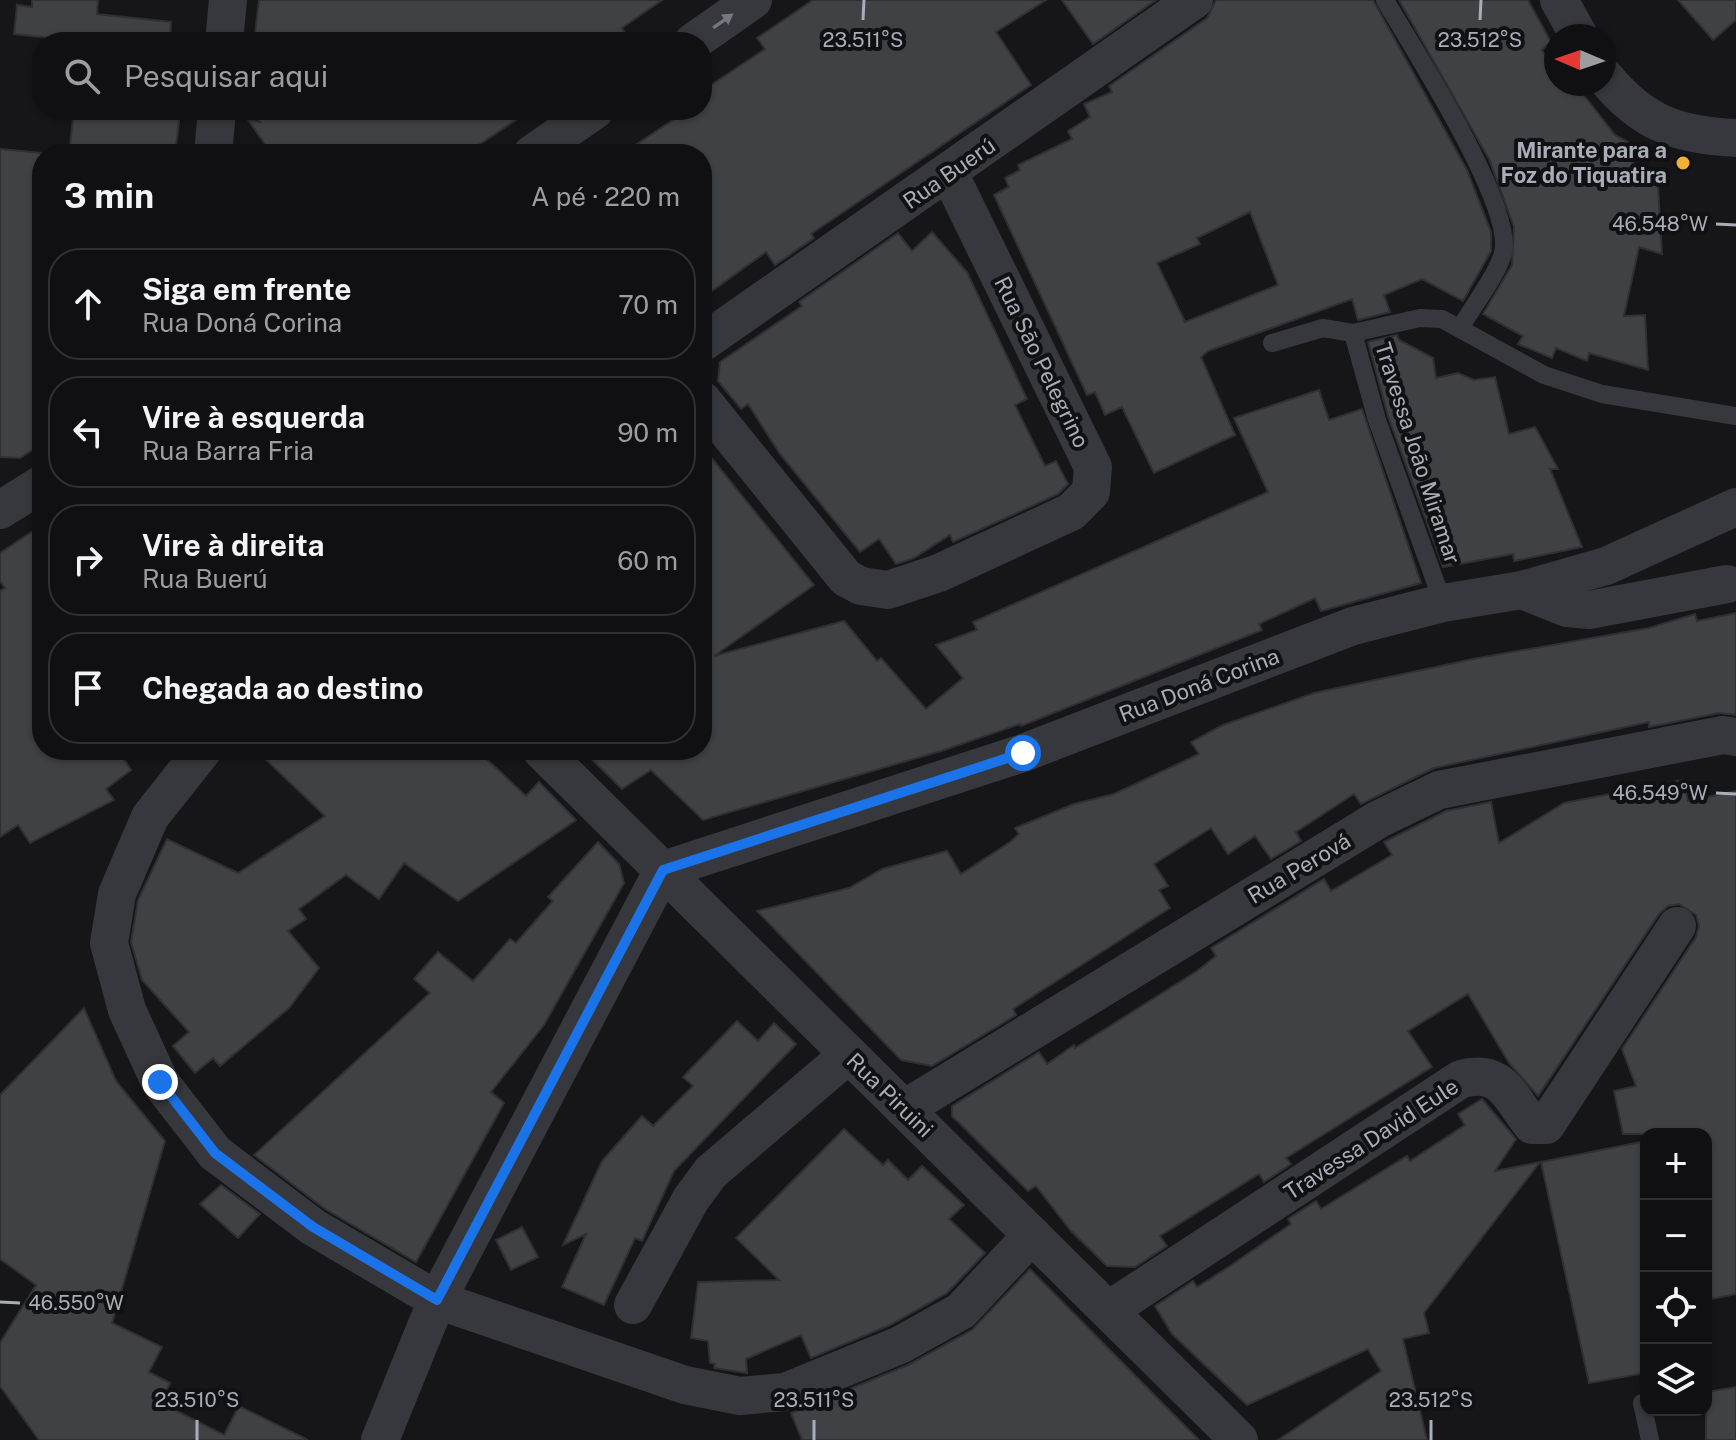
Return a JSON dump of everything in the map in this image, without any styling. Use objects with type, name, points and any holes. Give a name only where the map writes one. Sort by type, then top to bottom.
[{"type":"street","points":[[225,32],[228,0]]},
{"type":"street","points":[[707,32],[753,0]]},
{"type":"street","name":"Rua Buerú","points":[[712,336],[1194,0]]},
{"type":"street","points":[[1559,0],[1572,24]]},
{"type":"street","points":[[1616,91],[1626,103],[1662,126],[1706,136],[1736,138]]},
{"type":"street","points":[[214,144],[216,120]]},
{"type":"street","points":[[546,144],[581,120]]},
{"type":"street","name":"Rua São Pelegrino","points":[[712,412],[846,578],[861,586],[888,590],[939,573],[1071,512],[1091,492],[1093,467],[949,173]]},
{"type":"street","points":[[0,510],[32,490]]},
{"type":"street","name":"Rua Doná Corina","points":[[663,870],[1023,753],[1353,626],[1443,603],[1522,590],[1606,566],[1736,507]]},
{"type":"street","points":[[1522,590],[1567,608],[1589,610],[1727,584]]},
{"type":"street","name":"Rua Perová","points":[[904,1109],[1379,819],[1439,790],[1708,738],[1736,737]]},
{"type":"street","points":[[195,760],[150,817],[117,894],[109,943],[127,1010],[160,1082],[215,1153],[313,1227],[437,1300],[685,1385],[740,1396],[785,1392],[900,1345],[961,1311],[1032,1235]]},
{"type":"street","name":"Rua Piruini","points":[[551,760],[1239,1440]]},
{"type":"street","points":[[380,1440],[437,1300],[663,870]]},
{"type":"street","name":"Travessa David Eule","points":[[1109,1310],[1461,1079],[1481,1074],[1495,1078],[1532,1125],[1546,1125],[1677,926]]},
{"type":"street","points":[[633,1305],[691,1199],[711,1172],[849,1054]]},
{"type":"lane","points":[[1385,0],[1498,208],[1503,230],[1503,253],[1461,327]]},
{"type":"lane","name":"Travessa João Miramar","points":[[1443,603],[1377,420],[1353,333],[1420,318],[1442,319],[1544,375],[1602,394],[1736,416]]},
{"type":"lane","points":[[1272,343],[1323,328],[1353,333]]},
{"type":"lane","points":[[1645,1416],[1650,1440]]},
{"type":"building","points":[[32,0],[98,0],[97,14],[171,22],[170,32],[14,34],[17,5],[32,7]]},
{"type":"building","points":[[259,0],[662,0],[622,28],[625,32],[255,32]]},
{"type":"building","points":[[813,0],[1046,0],[996,32],[1031,85],[811,234],[814,238],[775,265],[766,252],[712,291],[712,144],[637,144],[673,120],[712,120],[712,84],[765,49],[757,38]]},
{"type":"building","points":[[1062,0],[1156,0],[1093,44]]},
{"type":"building","points":[[1216,0],[1373,0],[1467,170],[1491,232],[1491,251],[1463,301],[1422,279],[1384,295],[1390,312],[1358,320],[1352,299],[1208,351],[1201,357],[1235,435],[1154,473],[1122,407],[1105,415],[1095,392],[1087,395],[994,195],[1009,187],[1005,178],[1020,170],[1018,165],[1072,139],[1068,131],[1090,117],[1084,104],[1112,92],[1109,86],[1207,18]],"holes":[[[1250,212],[1278,285],[1185,322],[1157,263],[1200,244],[1197,238]]]},
{"type":"building","points":[[1399,0],[1528,0],[1544,29],[1544,96],[1584,96],[1615,135],[1632,144],[1634,172],[1657,171],[1662,254],[1639,247],[1624,316],[1645,315],[1648,370],[1589,353],[1587,361],[1556,348],[1552,358],[1518,344],[1523,336],[1483,314],[1512,265],[1514,227],[1489,159]]},
{"type":"building","points":[[1678,0],[1736,0],[1736,20],[1713,40]]},
{"type":"building","points":[[73,120],[179,120],[176,144],[70,144]]},
{"type":"building","points":[[248,120],[516,120],[480,144],[265,144]]},
{"type":"building","points":[[0,149],[32,152],[32,450],[20,458],[0,457]]},
{"type":"building","points":[[932,232],[967,272],[1027,399],[1015,405],[1045,466],[1056,461],[1068,484],[1058,494],[953,542],[950,535],[914,558],[896,564],[879,539],[860,552],[780,454],[748,404],[741,409],[718,381],[720,362],[802,306],[799,302],[898,233],[912,251]]},
{"type":"building","points":[[1397,335],[1399,340],[1433,358],[1436,378],[1458,373],[1474,380],[1495,377],[1509,434],[1535,427],[1558,469],[1550,469],[1582,547],[1514,561],[1513,554],[1443,567],[1388,416],[1368,342]]},
{"type":"building","points":[[1319,390],[1329,420],[1362,409],[1421,583],[1321,611],[1315,598],[1259,624],[1262,630],[1021,726],[703,820],[651,770],[622,789],[592,760],[712,760],[712,458],[814,585],[714,656],[844,621],[877,661],[881,658],[926,709],[963,678],[936,645],[977,630],[973,622],[1268,492],[1234,418]]},
{"type":"building","points":[[32,532],[32,760],[124,760],[131,770],[106,789],[114,800],[30,843],[18,825],[0,837],[0,591],[5,588],[0,581],[0,553]]},
{"type":"building","points":[[1736,613],[1736,715],[1719,713],[1649,727],[1649,722],[1434,768],[1361,804],[1354,794],[1296,832],[1301,841],[1271,859],[1255,836],[1228,854],[1211,828],[1154,864],[1168,886],[1159,890],[1170,908],[1013,1009],[1016,1015],[932,1066],[901,1060],[757,911],[849,888],[882,869],[947,851],[961,874],[1010,842],[1019,834],[1015,828],[1074,804],[1114,794],[1199,754],[1191,742],[1223,725],[1314,693],[1478,658],[1649,628],[1695,614],[1697,621]]},
{"type":"building","points":[[266,760],[488,760],[526,796],[539,782],[576,820],[458,901],[404,863],[379,899],[346,875],[299,909],[306,919],[288,931],[319,968],[289,1008],[220,1066],[213,1058],[195,1073],[173,1046],[189,1032],[142,980],[131,942],[138,900],[167,839],[238,873],[325,816]]},
{"type":"building","points":[[1683,780],[1688,801],[1736,791],[1736,1294],[1712,1299],[1712,1128],[1640,1128],[1640,1134],[1623,1134],[1614,1091],[1636,1086],[1622,1049],[1696,937],[1699,926],[1696,915],[1679,904],[1668,906],[1659,914],[1538,1096],[1509,1063],[1468,994],[1408,1031],[1432,1067],[1286,1158],[1291,1164],[1264,1182],[1259,1174],[1160,1236],[1167,1246],[1135,1267],[1107,1266],[1071,1231],[1036,1186],[1028,1191],[952,1116],[952,1106],[1039,1052],[1047,1064],[1197,971],[1216,956],[1211,948],[1324,879],[1331,891],[1392,855],[1384,842],[1446,811],[1491,802],[1499,843],[1564,803]]},
{"type":"building","points":[[598,842],[619,864],[624,883],[544,1025],[491,1092],[504,1103],[416,1262],[325,1209],[254,1155],[430,993],[414,979],[438,952],[473,981],[510,939],[516,943],[553,901],[548,897]]},
{"type":"building","points":[[84,1008],[116,1081],[165,1141],[112,1323],[162,1347],[149,1372],[170,1383],[161,1403],[224,1435],[239,1406],[308,1440],[39,1440],[0,1386],[0,1343],[36,1285],[0,1259],[0,1095]]},
{"type":"building","points":[[737,1021],[758,1041],[774,1023],[796,1044],[674,1171],[642,1241],[635,1238],[604,1305],[562,1287],[586,1234],[563,1245],[602,1161],[642,1116],[653,1126],[693,1086],[683,1077]]},
{"type":"building","points":[[1482,1099],[1516,1139],[1495,1171],[1540,1162],[1424,1313],[1429,1333],[1403,1339],[1427,1440],[1278,1440],[1381,1371],[1368,1349],[1247,1405],[1172,1334],[1155,1306],[1193,1281],[1197,1287],[1227,1268],[1291,1224],[1288,1219],[1316,1201],[1321,1209],[1407,1156],[1410,1161],[1465,1125],[1458,1114]]},
{"type":"building","points":[[844,1129],[883,1165],[888,1160],[908,1180],[922,1166],[964,1205],[949,1219],[985,1253],[947,1293],[890,1325],[811,1358],[801,1335],[746,1359],[747,1373],[714,1368],[715,1364],[710,1363],[708,1341],[691,1338],[698,1282],[779,1280],[736,1238]]},
{"type":"building","points":[[1640,1142],[1640,1374],[1589,1383],[1541,1162]]},
{"type":"building","points":[[221,1185],[260,1214],[238,1238],[200,1204]]},
{"type":"building","points":[[522,1227],[538,1257],[511,1270],[496,1240]]},
{"type":"building","points":[[1030,1269],[1199,1440],[802,1440],[791,1413],[908,1365],[972,1330]]},
{"type":"building","points":[[1736,1387],[1736,1440],[1706,1440],[1706,1416],[1712,1416],[1712,1391]]},
{"type":"place","name":"Mirante para a Foz do Tiquatira","points":[[1683,163]]},
{"type":"route","points":[[160,1082],[215,1153],[313,1227],[437,1300],[663,870],[1023,753]]}]
